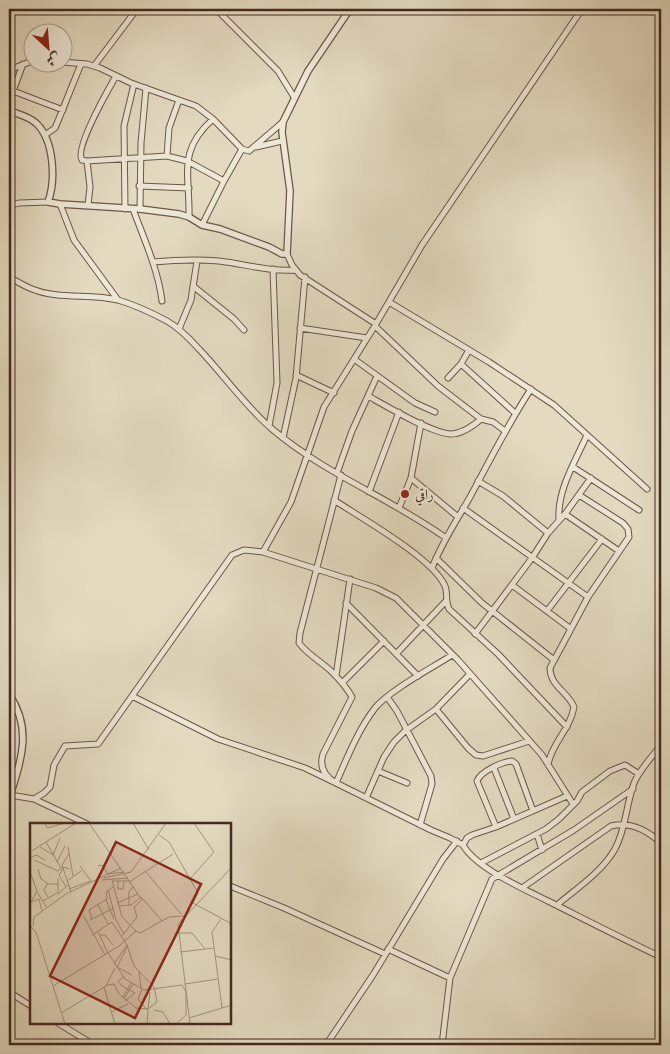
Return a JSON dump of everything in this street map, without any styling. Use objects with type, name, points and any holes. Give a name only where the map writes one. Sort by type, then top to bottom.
[{"type":"street","points":[[94,66],[137,9]]},
{"type":"street","points":[[216,9],[278,71],[294,97]]},
{"type":"street","points":[[350,9],[308,71],[283,122],[282,141],[290,191],[289,238],[286,254],[296,270],[376,325],[438,386],[481,419],[492,422],[505,431]]},
{"type":"street","points":[[263,552],[291,502],[324,408],[376,325],[422,245],[582,9]]},
{"type":"street","points":[[72,63],[94,66],[134,84],[196,106],[213,119],[242,150],[249,151],[255,147],[283,122]]},
{"type":"street","points":[[9,70],[22,64]]},
{"type":"street","points":[[9,102],[22,64]]},
{"type":"street","points":[[45,135],[55,128],[81,64]]},
{"type":"street","points":[[116,76],[99,106],[80,152],[82,160],[167,156],[187,161],[224,181]]},
{"type":"street","points":[[125,209],[124,126],[134,84]]},
{"type":"street","points":[[146,88],[136,209],[153,262],[162,301]]},
{"type":"street","points":[[13,91],[63,110]]},
{"type":"street","points":[[167,156],[169,128],[179,100]]},
{"type":"street","points":[[9,111],[35,122],[45,135],[51,162],[52,182],[48,202]]},
{"type":"street","points":[[189,217],[187,161],[195,139],[213,119]]},
{"type":"street","points":[[255,147],[282,141]]},
{"type":"street","points":[[202,225],[242,150]]},
{"type":"street","points":[[87,161],[90,187],[88,205]]},
{"type":"street","points":[[139,186],[188,188]]},
{"type":"street","points":[[9,206],[48,202],[136,209],[189,217],[202,225],[220,229],[286,254]]},
{"type":"street","points":[[60,204],[74,240],[118,300]]},
{"type":"street","points":[[179,329],[191,300],[197,260]]},
{"type":"street","points":[[153,262],[218,261],[281,271],[296,270]]},
{"type":"street","points":[[269,426],[277,383],[273,269]]},
{"type":"street","points":[[9,277],[33,290],[56,295],[92,296],[118,300],[145,310],[179,329],[207,357],[252,410],[283,438],[307,456],[425,522],[446,538]]},
{"type":"street","points":[[283,438],[296,374],[305,277]]},
{"type":"street","points":[[193,286],[234,319],[244,330]]},
{"type":"street","points":[[389,302],[469,350],[554,405],[647,489]]},
{"type":"street","points":[[300,328],[367,338]]},
{"type":"street","points":[[448,378],[461,364],[469,350]]},
{"type":"street","points":[[354,359],[415,403],[435,412]]},
{"type":"street","points":[[461,364],[515,413]]},
{"type":"street","points":[[296,374],[334,392]]},
{"type":"street","points":[[336,783],[325,775],[321,760],[352,698],[336,676],[299,643],[300,632],[339,474],[352,431],[377,376]]},
{"type":"street","points":[[432,568],[446,538],[505,431],[531,389]]},
{"type":"street","points":[[368,396],[421,423],[450,434],[473,426],[481,419]]},
{"type":"street","points":[[369,492],[399,412]]},
{"type":"street","points":[[398,508],[411,478],[421,423]]},
{"type":"street","points":[[559,520],[558,507],[560,499],[587,435]]},
{"type":"street","points":[[573,466],[639,510]]},
{"type":"street","points":[[411,478],[458,517]]},
{"type":"street","points":[[475,634],[532,558],[548,533],[565,514],[591,478]]},
{"type":"street","points":[[478,481],[502,496],[548,533]]},
{"type":"street","points":[[548,764],[552,749],[570,723],[574,707],[571,701],[553,682],[550,676],[550,668],[588,597],[629,537],[628,528],[623,523],[579,495]]},
{"type":"street","points":[[334,500],[397,541],[432,568],[444,585],[449,608],[498,654],[567,727]]},
{"type":"street","points":[[463,508],[588,597]]},
{"type":"street","points":[[565,514],[620,551]]},
{"type":"street","points":[[547,611],[602,539]]},
{"type":"street","points":[[34,799],[50,787],[54,765],[65,746],[98,744],[232,555],[244,550],[263,552],[376,588],[396,598],[452,654],[529,741],[548,764],[573,804]]},
{"type":"street","points":[[436,558],[482,603],[554,660]]},
{"type":"street","points":[[336,676],[350,580]]},
{"type":"street","points":[[512,585],[571,629]]},
{"type":"street","points":[[396,654],[446,601]]},
{"type":"street","points":[[346,603],[418,676]]},
{"type":"street","points":[[342,683],[384,641]]},
{"type":"street","points":[[336,783],[363,725],[377,706],[387,697],[452,654]]},
{"type":"street","points":[[366,798],[384,757],[394,742],[407,729],[436,709],[470,674]]},
{"type":"street","points":[[9,694],[21,717],[24,736],[20,766],[9,797],[34,799],[85,823]]},
{"type":"street","points":[[132,696],[218,739],[305,768],[457,841],[463,845],[468,854],[522,888],[661,957]]},
{"type":"street","points":[[387,697],[397,711],[431,776],[432,784],[420,824]]},
{"type":"street","points":[[436,709],[476,755],[483,756],[529,741]]},
{"type":"street","points":[[556,905],[600,869],[614,850],[625,824],[633,789],[639,774],[661,745]]},
{"type":"street","points":[[496,827],[477,781],[482,774],[506,762],[512,761],[516,764],[533,811]]},
{"type":"street","points":[[481,863],[546,830],[559,819],[582,792],[617,767],[625,765],[639,774]]},
{"type":"street","points":[[494,768],[514,819]]},
{"type":"street","points":[[378,771],[407,783]]},
{"type":"street","points":[[442,1045],[450,978],[492,879],[574,830],[633,789]]},
{"type":"street","points":[[463,845],[467,838],[567,796]]},
{"type":"street","points":[[522,888],[611,826],[625,824],[636,826],[651,833],[661,843]]},
{"type":"street","points":[[537,834],[542,850]]},
{"type":"street","points":[[326,1045],[356,1002],[443,859],[457,841]]},
{"type":"street","points":[[231,886],[284,908],[385,954]]},
{"type":"street","points":[[388,949],[450,978]]},
{"type":"street","points":[[9,992],[30,1005]]},
{"type":"street","points":[[60,1024],[94,1045]]},
{"type":"street","points":[[82,1045],[84,1038]]},
{"type":"place","name":"راقي","points":[[405,494]]}]
